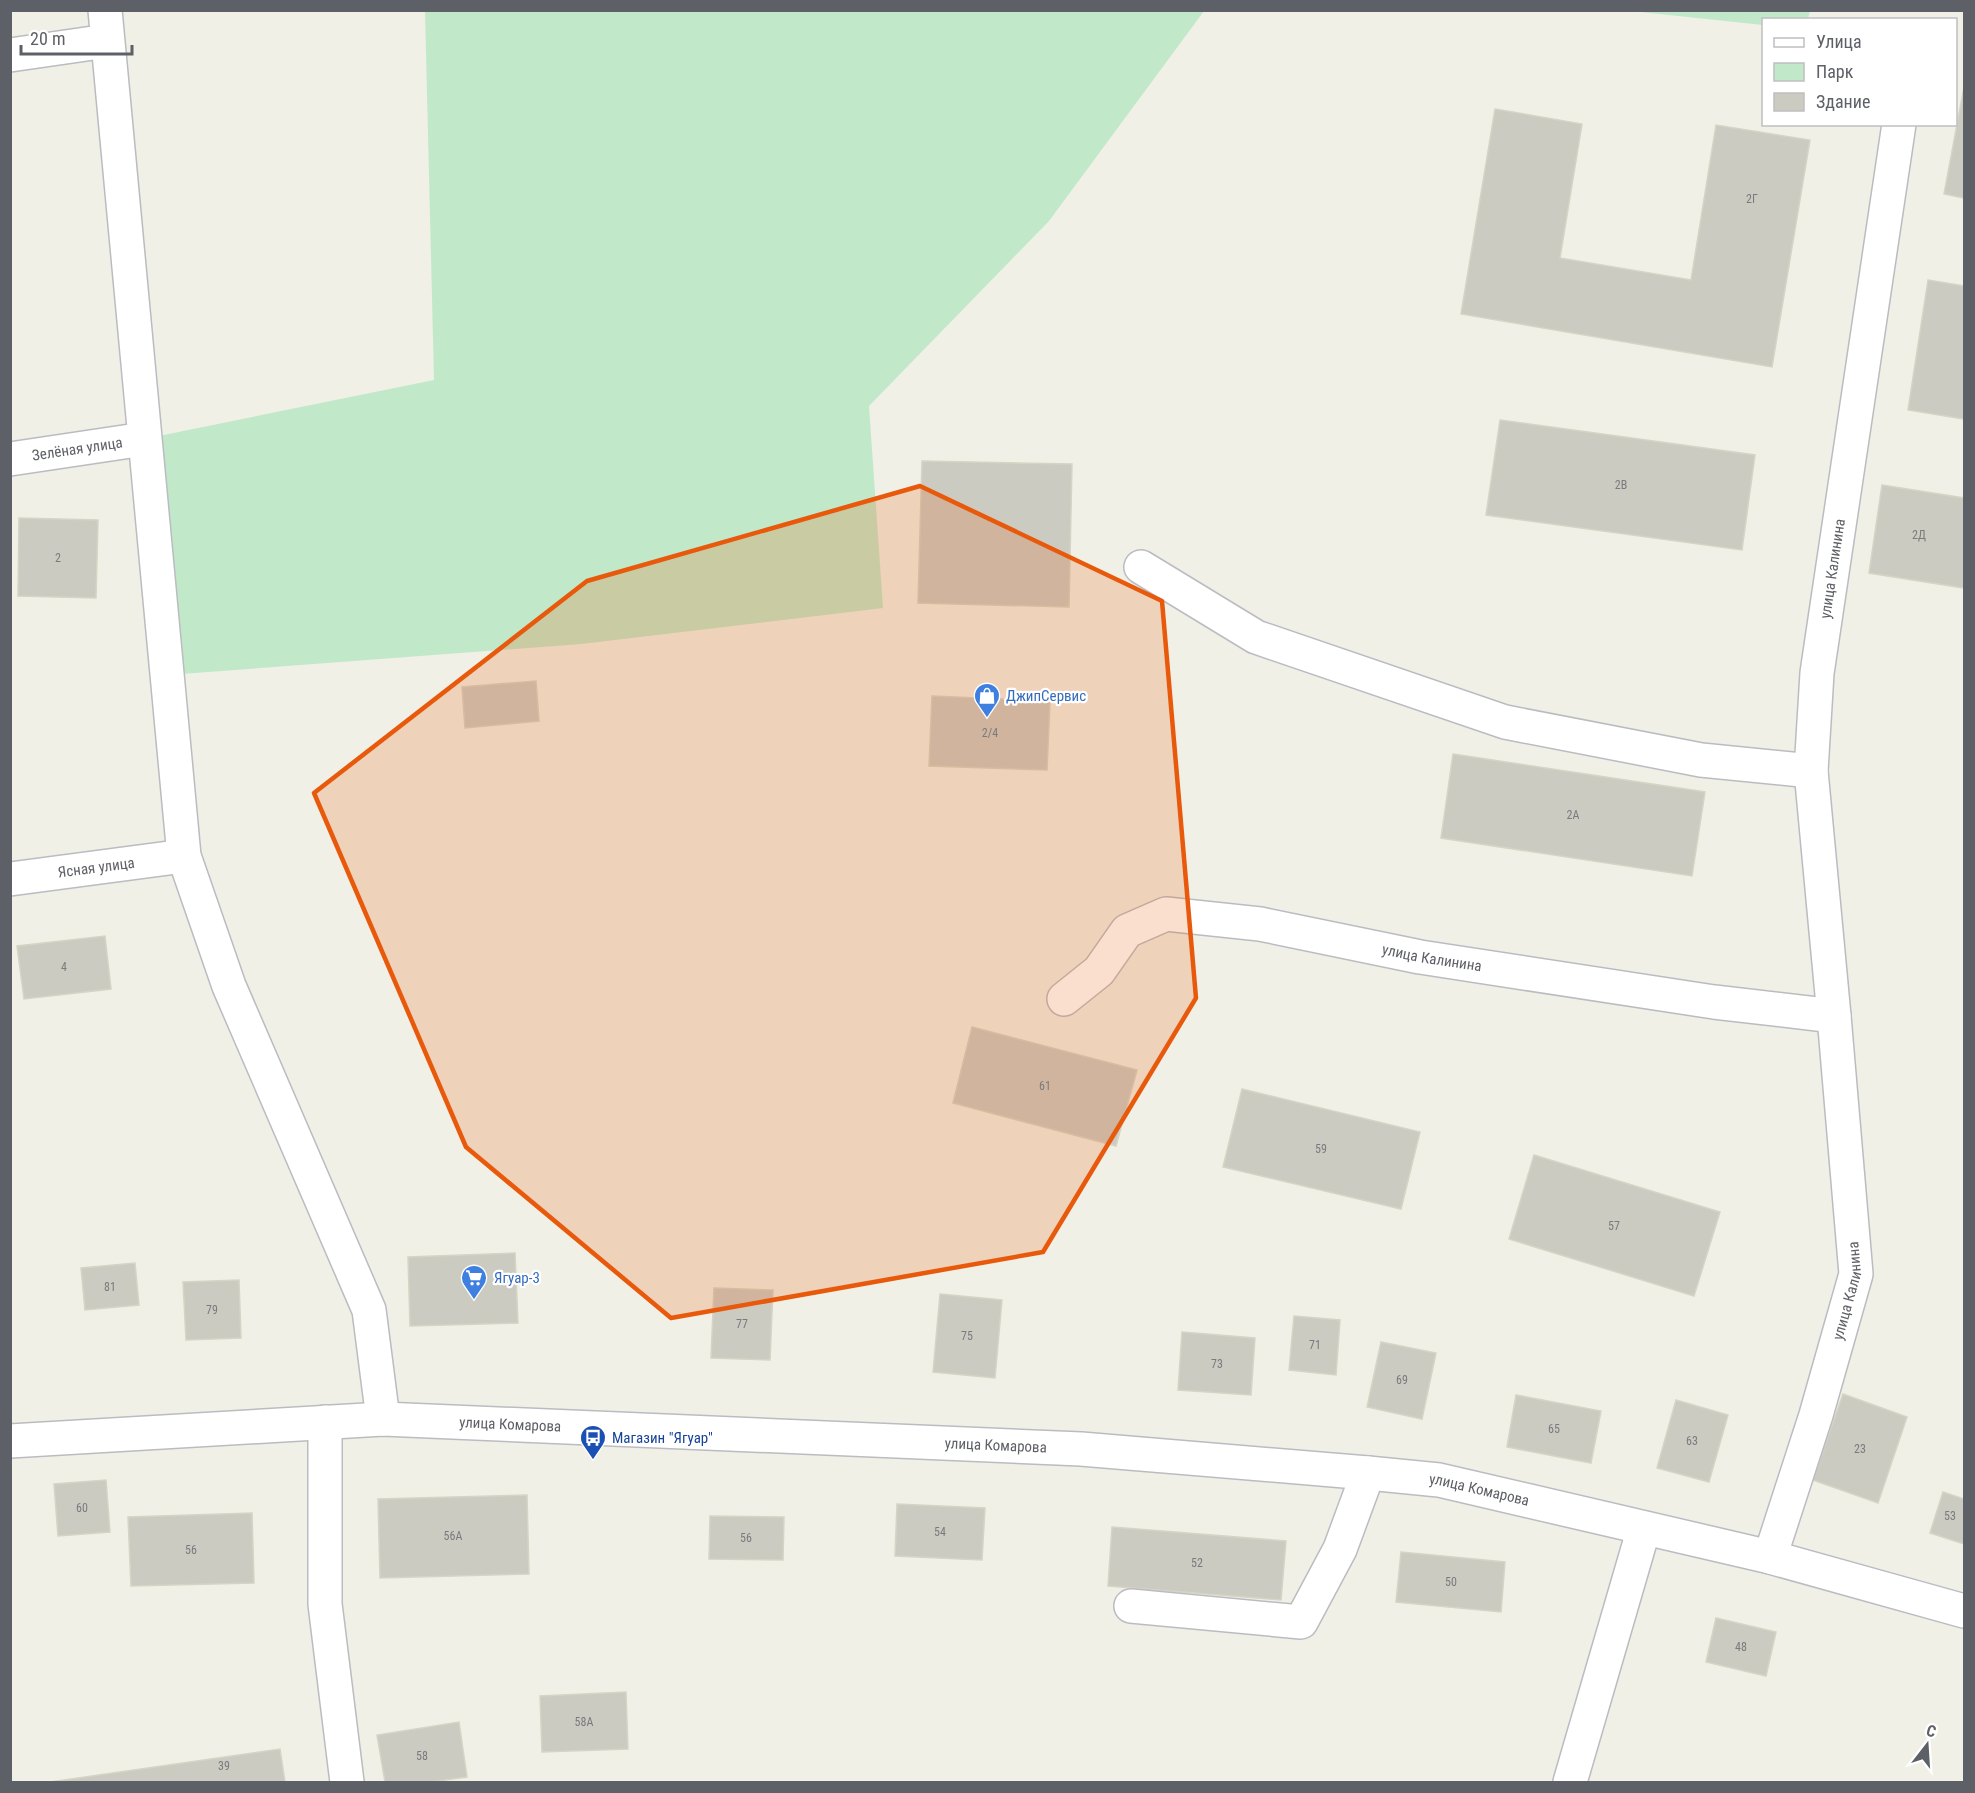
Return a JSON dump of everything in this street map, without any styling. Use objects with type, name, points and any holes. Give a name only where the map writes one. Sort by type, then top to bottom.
[{"type":"street","points":[[10,55],[106,26],[183,856],[230,986],[369,1310],[383,1419]]},
{"type":"street","name":"улица Калинина","points":[[1770,1557],[1816,1415],[1856,1274],[1810,771],[1817,673],[1899,126]]},
{"type":"street","name":"Зелёная улица","points":[[10,459],[144,439]]},
{"type":"street","points":[[1141,567],[1256,637],[1505,722],[1701,760],[1810,771]]},
{"type":"street","name":"Ясная улица","points":[[10,879],[183,856]]},
{"type":"street","name":"улица Калинина","points":[[1064,999],[1099,971],[1127,931],[1166,914],[1260,924],[1420,957],[1714,1002],[1834,1016]]},
{"type":"street","name":"улица Комарова","points":[[10,1441],[383,1419],[1081,1449],[1368,1473],[1439,1480],[1770,1557],[1965,1611]]},
{"type":"street","points":[[325,1422],[325,1604],[346,1782]]},
{"type":"street","points":[[1131,1606],[1301,1622],[1340,1550],[1368,1473]]},
{"type":"street","points":[[1570,1782],[1644,1528]]},
{"type":"highlighted area","points":[[920,486],[1162,601],[1196,998],[1043,1252],[671,1318],[466,1147],[314,793],[587,581]]},
{"type":"green space","points":[[1810,10],[1808,18],[1762,18],[1762,25],[1631,11]]},
{"type":"green space","points":[[425,11],[1204,11],[1049,221],[869,406],[883,608],[581,644],[168,675],[144,439],[434,380]]},
{"type":"building","points":[[1964,87],[1964,198],[1944,194]]},
{"type":"building","points":[[1495,109],[1582,124],[1560,258],[1691,280],[1716,125],[1810,140],[1772,367],[1461,314]]},
{"type":"building","points":[[1928,280],[1964,286],[1964,419],[1908,410]]},
{"type":"building","points":[[1500,420],[1755,455],[1742,550],[1486,515]]},
{"type":"building","points":[[922,461],[1072,464],[1069,607],[918,603]]},
{"type":"building","points":[[1882,485],[1964,498],[1964,588],[1869,573]]},
{"type":"building","points":[[19,518],[98,520],[96,598],[18,596]]},
{"type":"building","points":[[536,681],[539,721],[465,728],[462,687]]},
{"type":"building","points":[[932,696],[1050,701],[1047,770],[929,766]]},
{"type":"building","points":[[1453,754],[1705,792],[1692,876],[1441,838]]},
{"type":"building","points":[[105,936],[111,989],[24,999],[17,946]]},
{"type":"building","points":[[972,1027],[1137,1070],[1116,1146],[953,1103]]},
{"type":"building","points":[[1242,1089],[1420,1132],[1401,1209],[1223,1167]]},
{"type":"building","points":[[1534,1155],[1720,1212],[1694,1296],[1509,1239]]},
{"type":"building","points":[[515,1253],[518,1323],[410,1326],[408,1257]]},
{"type":"building","points":[[135,1263],[139,1305],[85,1310],[81,1268]]},
{"type":"building","points":[[239,1280],[241,1338],[186,1340],[183,1282]]},
{"type":"building","points":[[714,1288],[773,1290],[770,1360],[711,1358]]},
{"type":"building","points":[[940,1294],[1002,1300],[995,1378],[933,1372]]},
{"type":"building","points":[[1294,1316],[1340,1320],[1336,1375],[1289,1370]]},
{"type":"building","points":[[1182,1332],[1255,1338],[1251,1395],[1178,1390]]},
{"type":"building","points":[[1381,1342],[1436,1353],[1422,1419],[1367,1407]]},
{"type":"building","points":[[1843,1394],[1907,1417],[1878,1503],[1813,1480]]},
{"type":"building","points":[[1516,1395],[1601,1411],[1591,1463],[1507,1447]]},
{"type":"building","points":[[1676,1400],[1728,1415],[1709,1482],[1657,1468]]},
{"type":"building","points":[[106,1480],[110,1532],[58,1536],[54,1484]]},
{"type":"building","points":[[1943,1492],[1964,1499],[1964,1544],[1930,1533]]},
{"type":"building","points":[[527,1495],[529,1574],[380,1578],[378,1499]]},
{"type":"building","points":[[897,1504],[985,1508],[982,1560],[895,1556]]},
{"type":"building","points":[[252,1513],[254,1583],[131,1586],[128,1517]]},
{"type":"building","points":[[710,1516],[784,1517],[783,1560],[709,1559]]},
{"type":"building","points":[[1112,1527],[1286,1541],[1281,1600],[1108,1586]]},
{"type":"building","points":[[1401,1552],[1505,1562],[1501,1612],[1396,1602]]},
{"type":"building","points":[[1716,1618],[1776,1632],[1766,1676],[1706,1662]]},
{"type":"building","points":[[626,1692],[628,1749],[542,1752],[540,1696]]},
{"type":"building","points":[[459,1722],[467,1777],[430,1782],[385,1782],[377,1735]]},
{"type":"building","points":[[280,1749],[285,1782],[50,1782]]},
{"type":"place","name":"ДжипСервис","points":[[987,719]]},
{"type":"place","name":"Ягуар-3","points":[[474,1301]]},
{"type":"place","name":"Магазин \"Ягуар\"","points":[[593,1461]]}]
